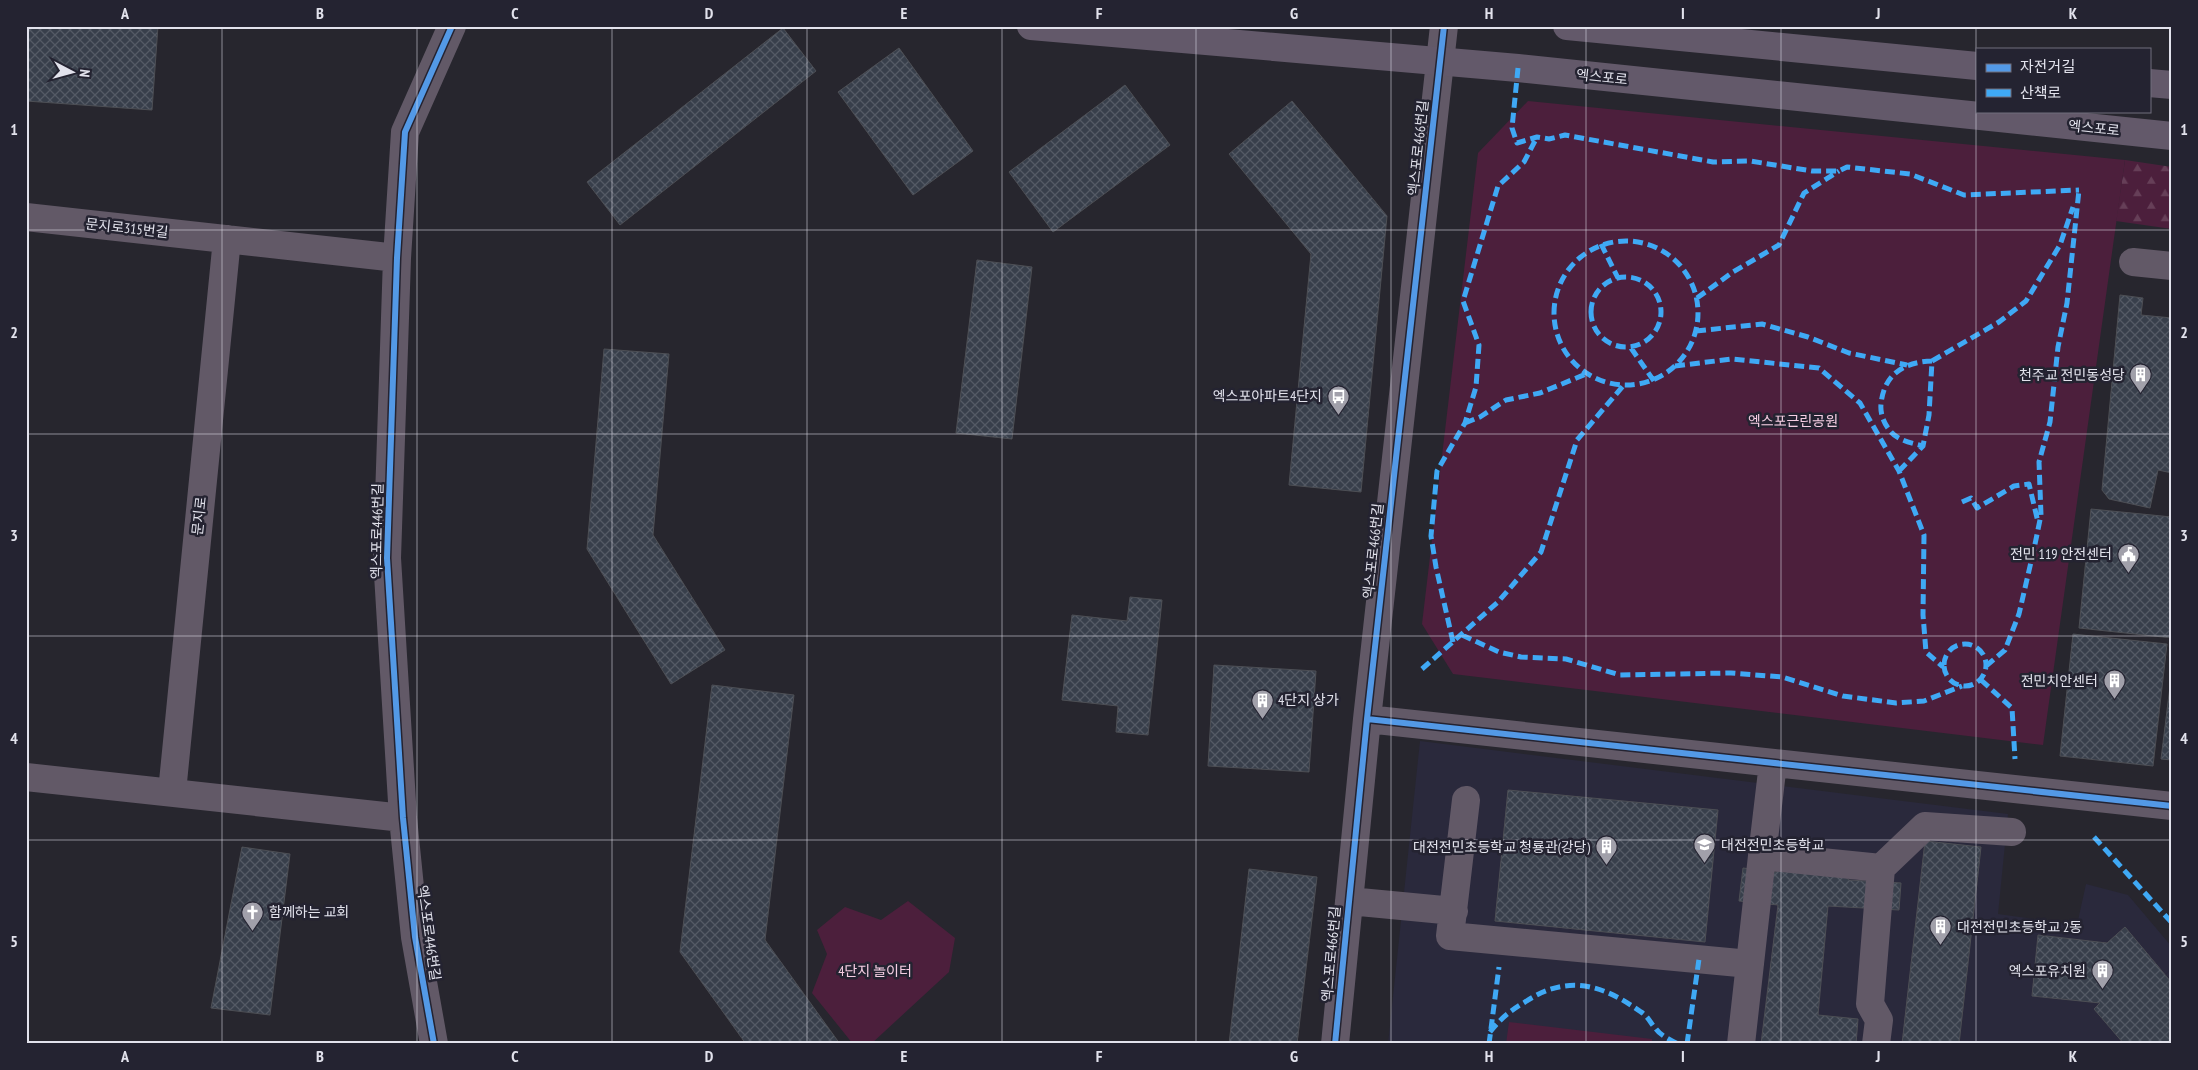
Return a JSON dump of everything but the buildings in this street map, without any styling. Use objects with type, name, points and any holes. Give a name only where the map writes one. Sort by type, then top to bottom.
[{"type":"main road","name":"엑스포로","points":[[1031,26],[1440,61],[2172,136]]},
{"type":"main road","points":[[1567,26],[1976,66]]},
{"type":"main road","points":[[2150,83],[2172,85]]},
{"type":"street","name":"엑스포로446번길","points":[[434,1044],[416,937],[403,818],[387,558],[397,258],[405,132],[452,26]]},
{"type":"street","name":"엑스포로466번길","points":[[1335,1044],[1367,719],[1444,26]]},
{"type":"street","name":"문지로315번길","points":[[26,217],[397,258]]},
{"type":"street","name":"문지로","points":[[172,792],[227,239]]},
{"type":"street","points":[[2133,262],[2172,266]]},
{"type":"street","points":[[1367,719],[2172,806]]},
{"type":"street","points":[[1741,1044],[1772,763]]},
{"type":"street","points":[[26,777],[403,818]]},
{"type":"street","points":[[1466,800],[1450,936],[1750,964]]},
{"type":"street","points":[[1876,1044],[1878,1020],[1870,1004],[1881,868],[1924,826],[2012,832]]},
{"type":"street","points":[[1762,856],[1881,868]]},
{"type":"street","points":[[1349,901],[1454,911]]},
{"type":"shaded area","name":"대전전민초등학교","points":[[1420,741],[2008,814],[1998,914],[2077,925],[2086,884],[2128,895],[2172,947],[2172,1044],[1388,1044]]},
{"type":"green space","name":"엑스포근린공원","points":[[1528,101],[2125,160],[2043,745],[1453,674],[1422,624],[1478,153]]},
{"type":"green space","points":[[2125,160],[2172,167],[2172,229],[2116,221]]},
{"type":"green space","name":"4단지 놀이터","points":[[908,901],[955,938],[949,972],[871,1044],[853,1044],[812,993],[827,954],[817,930],[845,907],[881,920]]},
{"type":"green space","points":[[1509,1022],[1652,1039],[1652,1044],[1506,1044]]},
{"type":"marked path","points":[[1518,68],[1512,128],[1517,143],[1537,137],[1549,139],[1565,135],[1713,162],[1750,161],[1812,171],[1839,171],[1847,167],[1910,174],[1964,195],[2079,190]]},
{"type":"marked path","points":[[1453,642],[1431,536],[1437,471],[1465,423],[1476,387],[1479,345],[1463,301],[1498,186],[1524,162],[1537,137]]},
{"type":"marked path","points":[[1697,298],[1733,272],[1779,245],[1804,193],[1839,171]]},
{"type":"marked path","points":[[1986,666],[2005,650],[2019,614],[2041,515],[2039,462],[2050,422],[2058,347],[2067,303],[2079,190]]},
{"type":"marked path","points":[[1932,361],[1999,322],[2026,301],[2060,245],[2073,207]]},
{"type":"marked path","points":[[1626,241],[1654,246],[1677,262],[1693,285],[1698,313],[1693,341],[1677,364],[1654,380],[1626,385],[1598,380],[1575,364],[1559,341],[1554,313],[1559,285],[1575,262],[1598,246],[1626,241]]},
{"type":"marked path","points":[[1601,244],[1618,278]]},
{"type":"marked path","points":[[1633,277],[1646,283],[1655,292],[1659,298],[1661,312],[1659,326],[1651,337],[1640,345],[1619,347],[1612,345],[1601,337],[1593,326],[1591,305],[1593,298],[1601,287],[1612,279],[1633,277]]},
{"type":"marked path","points":[[1696,331],[1762,324],[1808,337],[1849,353],[1907,365]]},
{"type":"marked path","points":[[1631,348],[1654,381]]},
{"type":"marked path","points":[[1675,366],[1732,359],[1819,368],[1860,403],[1899,471],[1924,535],[1923,615],[1926,652],[1943,667]]},
{"type":"marked path","points":[[1899,471],[1923,446],[1929,415],[1932,361],[1904,367],[1891,377],[1886,385],[1881,404],[1883,419],[1891,432],[1902,440],[1923,446]]},
{"type":"marked path","points":[[1465,423],[1480,417],[1506,400],[1540,393],[1586,374]]},
{"type":"marked path","points":[[1422,669],[1498,602],[1541,552],[1577,440],[1623,386]]},
{"type":"marked path","points":[[1962,502],[1971,498],[1977,508],[2014,486],[2029,484],[2038,522]]},
{"type":"marked path","points":[[1462,635],[1499,652],[1521,657],[1566,659],[1620,675],[1731,673],[1782,677],[1843,696],[1896,703],[1924,701],[1962,686]]},
{"type":"marked path","points":[[1969,644],[1977,647],[1983,653],[1986,665],[1983,677],[1977,683],[1961,686],[1953,683],[1947,677],[1944,661],[1947,653],[1953,647],[1969,644]]},
{"type":"marked path","points":[[1981,680],[2012,708],[2015,759]]},
{"type":"marked path","points":[[2094,837],[2172,923]]},
{"type":"marked path","points":[[1687,1044],[1699,959]]},
{"type":"marked path","points":[[1489,1044],[1499,967]]},
{"type":"marked path","points":[[1490,1032],[1510,1012],[1540,993],[1570,985],[1598,989],[1627,1002],[1646,1016],[1661,1034],[1678,1044]]},
{"type":"cycle path","points":[[434,1044],[415,937],[403,818],[387,558],[397,258],[405,132],[452,26]]},
{"type":"cycle path","points":[[1335,1044],[1367,719],[1444,26]]},
{"type":"cycle path","points":[[1367,719],[2172,806]]},
{"type":"place","name":"천주교 전민동성당","points":[[2141,394]]},
{"type":"place","name":"엑스포아파트4단지","points":[[1338,415]]},
{"type":"place","name":"전민 119 안전센터","points":[[2128,573]]},
{"type":"place","name":"전민치안센터","points":[[2114,700]]},
{"type":"place","name":"4단지 상가","points":[[1262,719]]},
{"type":"place","name":"대전전민초등학교","points":[[1705,864]]},
{"type":"place","name":"대전전민초등학교 청룡관(강당)","points":[[1606,866]]},
{"type":"place","name":"함께하는 교회","points":[[253,931]]},
{"type":"place","name":"대전전민초등학교 2동","points":[[1941,946]]},
{"type":"place","name":"엑스포유치원","points":[[2102,990]]}]
